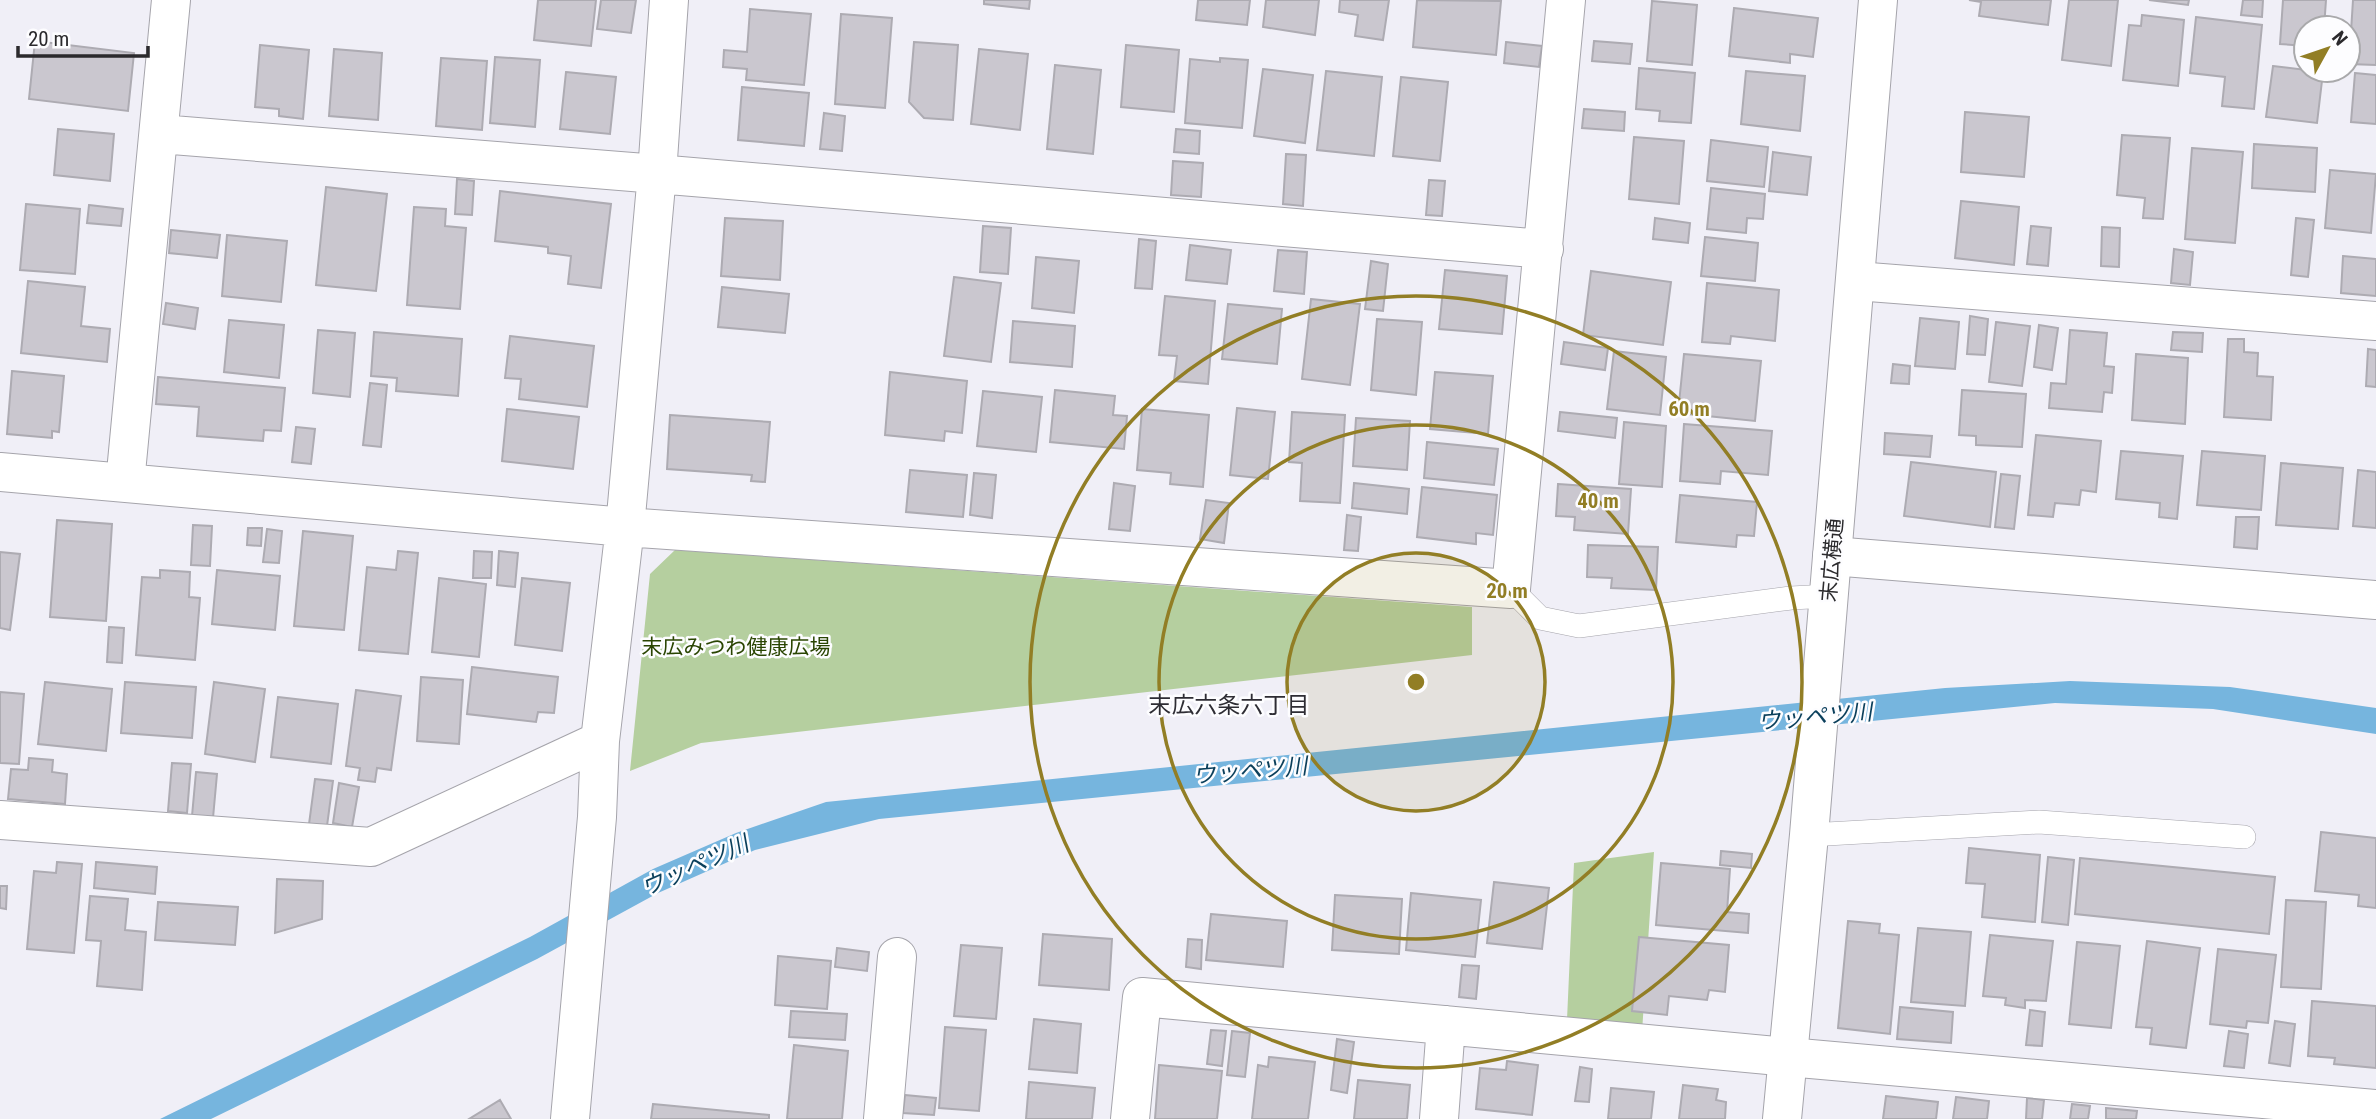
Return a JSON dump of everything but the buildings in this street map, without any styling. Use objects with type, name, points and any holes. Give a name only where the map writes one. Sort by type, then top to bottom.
[{"type":"street","points":[[125,483],[171,0]]},
{"type":"street","points":[[570,1119],[597,817],[600,741],[625,527],[657,174],[669,0]]},
{"type":"street","points":[[0,472],[625,527],[1511,589],[1566,0]]},
{"type":"street","name":"末広横通","points":[[1782,1119],[1811,818],[1878,0]]},
{"type":"street","points":[[160,135],[1544,249]]},
{"type":"street","points":[[1856,281],[2376,321]]},
{"type":"street","points":[[1832,556],[2376,600]]},
{"type":"street","points":[[0,820],[371,847],[600,741]]},
{"type":"street","points":[[883,1119],[897,957]]},
{"type":"street","points":[[1129,1119],[1142,997],[2376,1109]]},
{"type":"street","points":[[1439,1119],[1446,1025]]},
{"type":"lane","points":[[1511,589],[1540,618],[1578,626],[1791,598],[1828,611]]},
{"type":"lane","points":[[1811,818],[2039,821],[2244,837]]},
{"type":"green space","name":"末広みつわ健康広場","points":[[675,550],[1472,607],[1472,655],[701,743],[630,771],[650,574]]},
{"type":"green space","points":[[1654,852],[1642,1032],[1567,1020],[1574,863]]},
{"type":"water","name":"ウッペツ川","points":[[2070,681],[2230,687],[2376,708],[2376,734],[2213,709],[2055,703],[879,819],[755,850],[658,893],[537,959],[211,1119],[160,1119],[530,937],[653,869],[736,833],[826,802],[1945,688]]},
{"type":"district","name":"末広六条六丁目","points":[[1229,705]]}]
